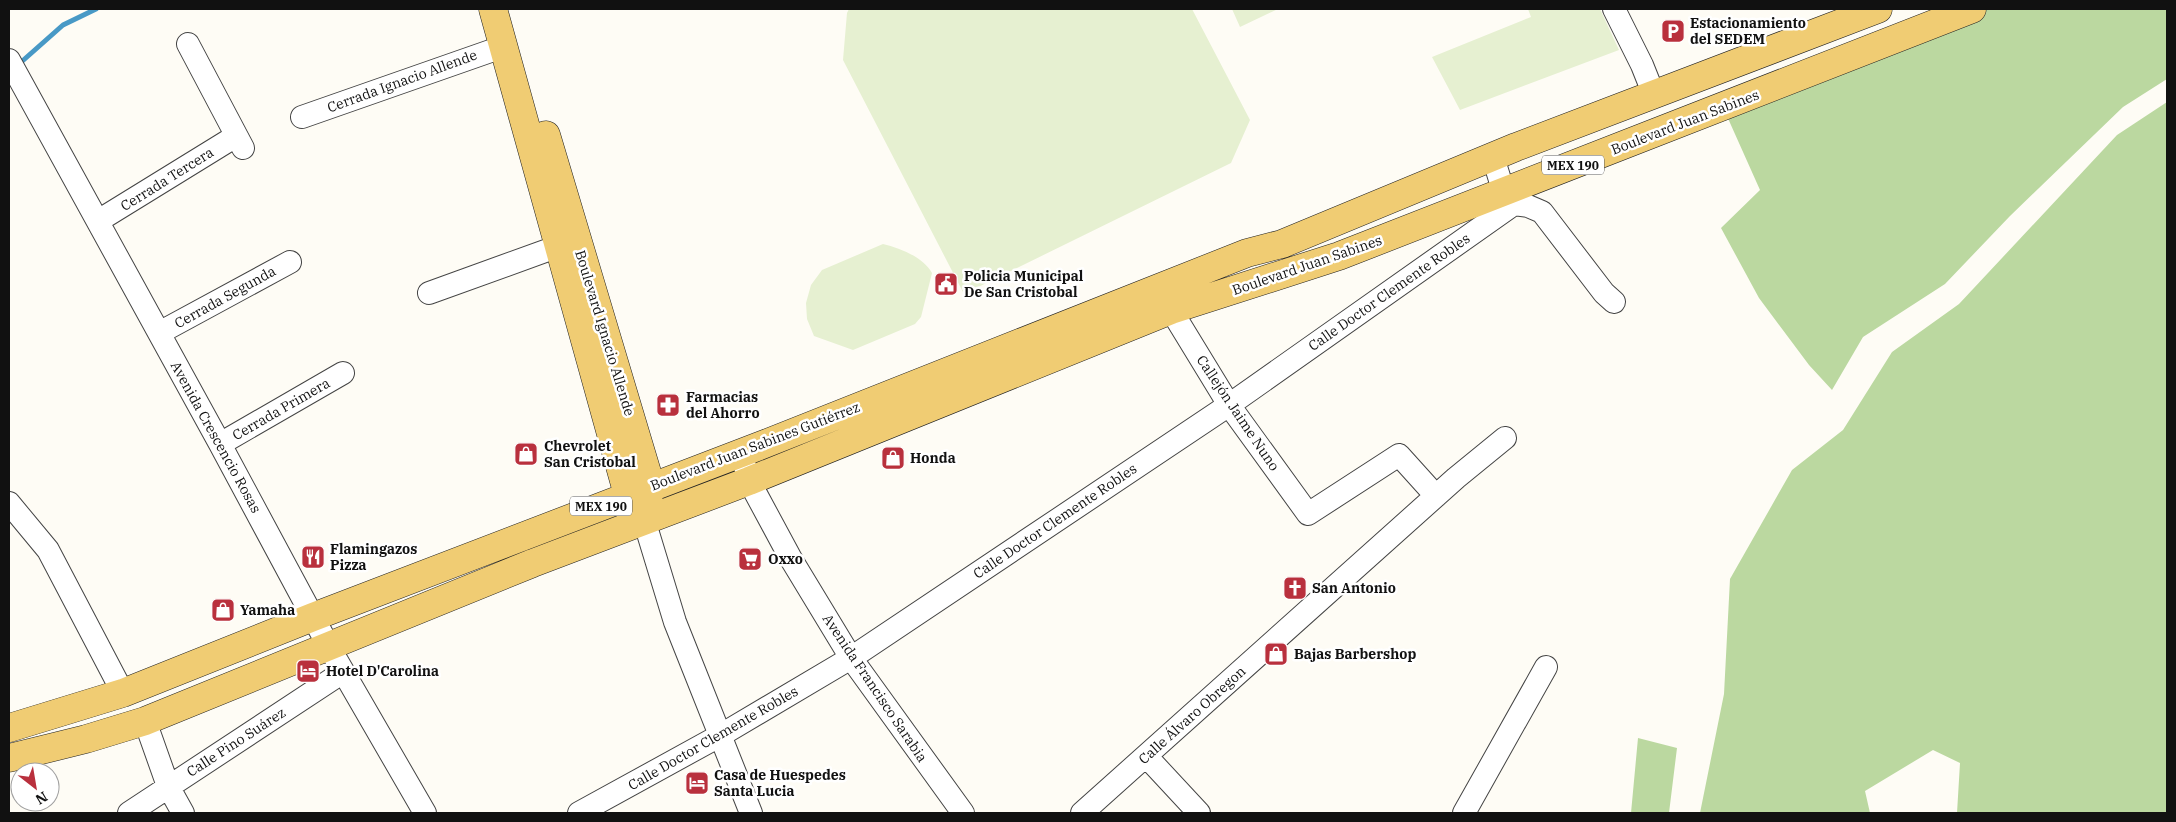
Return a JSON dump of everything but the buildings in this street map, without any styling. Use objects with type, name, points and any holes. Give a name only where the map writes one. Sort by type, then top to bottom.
[{"type":"main road","name":"Boulevard Ignacio Allende","points":[[492,9],[559,246],[640,490]]},
{"type":"main road","name":"Boulevard Ignacio Allende","points":[[511,9],[584,266],[640,490],[644,520]]},
{"type":"main road","name":"Boulevard Juan Sabines","points":[[1192,276],[1247,254],[1282,244],[1493,157],[1878,9]]},
{"type":"main road","name":"Boulevard Juan Sabines","points":[[1171,310],[1509,199],[1972,9]]},
{"type":"main road","name":"Boulevard Juan Sabines Gutiérrez","points":[[9,728],[123,693],[313,616],[1192,276]]},
{"type":"main road","name":"Boulevard Juan Sabines Gutiérrez","points":[[9,758],[86,739],[144,721],[644,520],[749,481],[1171,310]]},
{"type":"street","points":[[1614,9],[1642,65],[1654,95]]},
{"type":"street","name":"Cerrada Tercera","points":[[98,221],[240,142],[188,44]]},
{"type":"street","name":"Cerrada Ignacio Allende","points":[[302,117],[502,46]]},
{"type":"street","name":"Avenida Crescencio Rosas","points":[[9,60],[329,647],[425,813]]},
{"type":"street","points":[[1493,157],[1509,199],[1542,212],[1604,293],[1614,302]]},
{"type":"street","name":"Calle Doctor Clemente Robles","points":[[579,813],[721,735],[851,658],[1229,405],[1509,199]]},
{"type":"street","points":[[429,294],[559,246]]},
{"type":"street","name":"Cerrada Segunda","points":[[159,334],[290,262]]},
{"type":"street","name":"Callejón Jaime Nuno","points":[[1171,310],[1229,405],[1308,514],[1399,455],[1436,496]]},
{"type":"street","name":"Cerrada Primera","points":[[220,444],[342,373]]},
{"type":"street","name":"Calle Álvaro Obregon","points":[[1082,813],[1436,496],[1505,438]]},
{"type":"street","name":"Avenida Francisco Sarabia","points":[[741,452],[749,481],[790,558],[851,658],[963,813]]},
{"type":"street","points":[[9,503],[48,550],[123,693]]},
{"type":"street","points":[[644,520],[675,622],[751,813]]},
{"type":"street","points":[[1464,813],[1546,667]]},
{"type":"street","name":"Calle Pino Suárez","points":[[129,813],[343,672]]},
{"type":"street","points":[[144,721],[168,786],[183,813]]},
{"type":"street","points":[[1146,757],[1198,813]]},
{"type":"green space","points":[[849,9],[1192,9],[1250,120],[1231,163],[964,294],[843,60],[847,13]]},
{"type":"green space","points":[[1232,9],[1278,9],[1240,27]]},
{"type":"green space","points":[[1528,9],[1600,9],[1619,50],[1460,110],[1432,57],[1531,17]]},
{"type":"green space","points":[[1982,9],[2167,9],[2167,79],[2123,107],[2010,216],[1945,284],[1863,337],[1832,390],[1809,365],[1759,298],[1721,228],[1760,190],[1722,105]]},
{"type":"green space","points":[[2167,102],[2167,813],[1957,813],[1960,763],[1933,750],[1865,791],[1870,813],[1700,813],[1724,694],[1730,579],[1792,470],[1843,430],[1892,352],[1959,304],[2117,135]]},
{"type":"green space","points":[[883,244],[897,248],[917,258],[932,273],[921,317],[915,324],[853,350],[814,336],[807,319],[806,303],[811,285],[822,270]]},
{"type":"green space","points":[[1638,738],[1677,748],[1669,813],[1631,813]]},
{"type":"waterway","points":[[19,64],[63,25],[96,9]]},
{"type":"place","name":"Estacionamiento del SEDEM","points":[[1673,31]]},
{"type":"place","name":"Policia Municipal De San Cristobal","points":[[946,284]]},
{"type":"place","name":"Farmacias del Ahorro","points":[[668,405]]},
{"type":"place","name":"Chevrolet San Cristobal","points":[[526,454]]},
{"type":"place","name":"Honda","points":[[893,458]]},
{"type":"place","name":"Flamingazos Pizza","points":[[313,557]]},
{"type":"place","name":"Oxxo","points":[[750,559]]},
{"type":"place","name":"San Antonio","points":[[1295,588]]},
{"type":"place","name":"Yamaha","points":[[223,610]]},
{"type":"place","name":"Bajas Barbershop","points":[[1276,654]]},
{"type":"place","name":"Hotel D'Carolina","points":[[308,671]]},
{"type":"place","name":"Casa de Huespedes Santa Lucia","points":[[697,783]]}]
